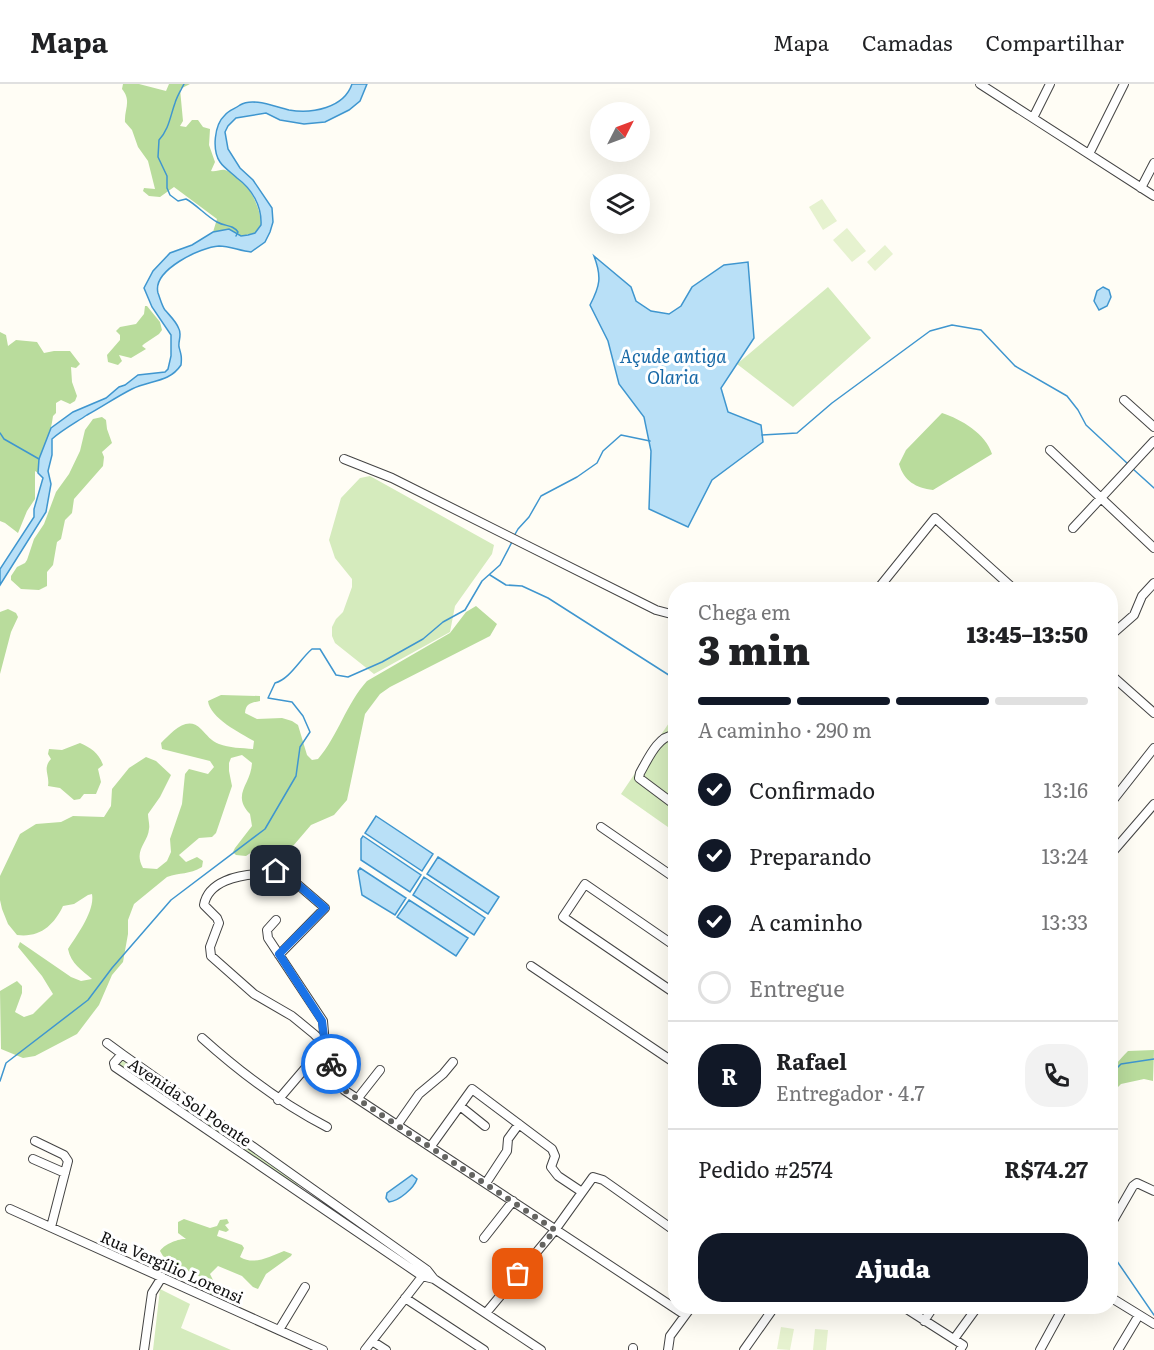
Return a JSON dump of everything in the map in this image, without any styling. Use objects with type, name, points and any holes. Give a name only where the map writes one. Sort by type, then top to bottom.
[{"type":"street","points":[[980,84],[1154,196]]},
{"type":"street","points":[[1033,118],[1050,84]]},
{"type":"street","points":[[1089,154],[1124,84]]},
{"type":"street","points":[[1141,188],[1154,163]]},
{"type":"street","points":[[1124,400],[1154,427]]},
{"type":"street","points":[[1073,528],[1154,441]]},
{"type":"street","points":[[1050,450],[1154,548]]},
{"type":"street","points":[[344,459],[392,478],[656,610],[668,613]]},
{"type":"street","points":[[883,582],[935,518],[1006,582]]},
{"type":"street","points":[[1118,629],[1134,615],[1142,596],[1154,583]]},
{"type":"street","points":[[1118,681],[1154,713]]},
{"type":"street","points":[[668,736],[662,739],[640,772],[639,778],[668,800]]},
{"type":"street","points":[[1118,794],[1154,748]]},
{"type":"street","points":[[1118,846],[1154,804]]},
{"type":"street","points":[[601,827],[668,873]]},
{"type":"street","points":[[279,954],[325,908],[282,871],[246,873],[227,879],[216,887],[204,901],[204,905],[219,923],[210,947],[211,956],[254,994],[292,1016],[325,1045]]},
{"type":"street","points":[[668,941],[585,884],[563,917],[668,989]]},
{"type":"street","points":[[276,920],[266,934],[322,1021],[325,1045],[335,1080],[344,1090],[668,1305]]},
{"type":"street","points":[[531,966],[668,1058]]},
{"type":"street","points":[[202,1038],[248,1078],[279,1100],[327,1127]]},
{"type":"street","points":[[107,1043],[122,1054]]},
{"type":"street","points":[[279,1100],[325,1045]]},
{"type":"street","name":"Avenida Sol Poente","points":[[122,1054],[306,1185],[424,1273],[300,1193],[115,1067],[114,1063],[122,1054]]},
{"type":"street","points":[[398,1124],[419,1094],[443,1074],[453,1062]]},
{"type":"street","points":[[358,1098],[380,1070]]},
{"type":"street","points":[[431,1146],[472,1089],[552,1149],[555,1156],[551,1167],[558,1176],[582,1192]]},
{"type":"street","points":[[174,1107],[182,1096]]},
{"type":"street","points":[[460,1106],[485,1126]]},
{"type":"street","points":[[486,1183],[507,1151],[508,1139],[519,1124]]},
{"type":"street","points":[[35,1141],[67,1157],[68,1161],[51,1227]]},
{"type":"street","points":[[33,1159],[65,1173]]},
{"type":"street","points":[[486,1313],[555,1230],[593,1177],[603,1180],[668,1226]]},
{"type":"street","points":[[1118,1212],[1137,1183],[1154,1191]]},
{"type":"street","points":[[300,1193],[306,1185]]},
{"type":"street","points":[[484,1238],[513,1201]]},
{"type":"street","name":"Rua Vergílio Lorensi","points":[[10,1209],[323,1350]]},
{"type":"street","points":[[365,1350],[424,1273],[541,1350]]},
{"type":"street","points":[[144,1350],[152,1293],[162,1277]]},
{"type":"street","points":[[279,1330],[305,1287]]},
{"type":"street","points":[[405,1298],[484,1350]]},
{"type":"street","points":[[1118,1302],[1154,1324]]},
{"type":"street","points":[[668,1350],[670,1336],[685,1316],[682,1314]]},
{"type":"street","points":[[744,1350],[769,1314]]},
{"type":"street","points":[[914,1314],[963,1345],[960,1350]]},
{"type":"street","points":[[924,1321],[929,1314]]},
{"type":"street","points":[[954,1340],[972,1314]]},
{"type":"street","points":[[1040,1350],[1060,1314]]},
{"type":"street","points":[[1118,1350],[1139,1315]]},
{"type":"street","points":[[372,1341],[386,1350]]},
{"type":"green space","points":[[123,84],[139,84],[166,91],[169,84],[190,84],[180,89],[183,121],[180,126],[186,127],[192,120],[198,120],[203,127],[210,129],[209,145],[215,162],[211,171],[225,170],[233,173],[246,185],[255,201],[260,217],[261,225],[255,233],[241,236],[229,229],[213,232],[217,219],[174,187],[160,197],[149,196],[143,191],[144,188],[155,189],[148,161],[138,147],[132,130],[125,122],[127,97],[122,89]]},
{"type":"green space","points":[[822,199],[837,221],[823,230],[809,207]]},
{"type":"green space","points":[[847,228],[866,251],[852,262],[833,240]]},
{"type":"green space","points":[[885,245],[893,254],[875,271],[867,262]]},
{"type":"green space","points":[[828,287],[871,338],[793,407],[737,364]]},
{"type":"green space","points":[[145,306],[160,322],[162,330],[142,346],[146,349],[131,358],[119,355],[122,361],[118,365],[108,362],[107,355],[120,340],[120,335],[116,331],[120,327],[136,324],[144,314]]},
{"type":"green space","points":[[0,332],[6,335],[8,346],[16,340],[37,342],[44,353],[70,351],[80,364],[76,368],[71,367],[72,382],[77,396],[75,401],[70,404],[61,400],[56,403],[56,413],[53,416],[38,473],[35,471],[35,499],[18,533],[0,521]]},
{"type":"green space","points":[[942,413],[972,428],[984,440],[992,454],[933,490],[912,483],[904,475],[899,464],[906,450]]},
{"type":"green space","points":[[102,417],[106,420],[112,443],[102,452],[103,466],[74,499],[72,513],[65,520],[61,539],[57,542],[53,565],[47,572],[47,586],[39,590],[21,589],[11,580],[11,576],[17,567],[27,560],[56,492],[69,474],[80,451],[85,430],[93,419]]},
{"type":"green space","points":[[370,476],[494,545],[492,554],[455,606],[450,632],[374,674],[335,643],[332,636],[332,627],[343,612],[352,587],[352,579],[335,558],[329,540],[341,498],[360,478]]},
{"type":"green space","points":[[476,606],[497,624],[490,636],[390,687],[380,694],[365,714],[347,800],[334,815],[311,825],[293,846],[287,849],[267,845],[261,846],[246,856],[236,855],[233,852],[235,848],[252,826],[250,814],[242,801],[242,795],[252,763],[242,755],[231,758],[229,771],[232,786],[216,833],[212,837],[199,838],[179,855],[186,862],[197,857],[203,861],[202,867],[167,877],[134,904],[128,920],[123,962],[112,975],[99,1005],[77,1034],[35,1056],[23,1058],[1,1049],[0,991],[17,981],[22,986],[22,993],[15,1012],[24,1017],[33,1014],[53,994],[42,976],[18,947],[20,942],[71,977],[81,981],[92,979],[74,963],[68,949],[88,915],[92,894],[74,904],[63,906],[51,924],[39,932],[17,935],[8,924],[0,900],[0,876],[20,834],[36,824],[61,822],[73,816],[104,817],[111,806],[112,789],[129,768],[146,757],[156,761],[171,775],[148,814],[148,834],[140,851],[140,862],[143,868],[157,869],[167,861],[171,852],[170,839],[182,804],[185,774],[189,769],[208,774],[214,767],[210,761],[162,749],[161,743],[180,727],[190,723],[196,725],[211,740],[219,744],[253,749],[254,741],[220,719],[208,701],[221,695],[260,696],[260,701],[248,705],[245,713],[257,719],[282,718],[292,721],[298,725],[307,755],[312,760],[318,759],[367,681],[450,633],[466,612]]},
{"type":"green space","points":[[8,609],[16,613],[18,617],[11,632],[0,674],[0,612]]},
{"type":"green space","points":[[668,724],[668,827],[621,794]]},
{"type":"green space","points":[[80,743],[94,751],[103,765],[98,769],[101,782],[96,794],[84,794],[80,799],[74,800],[60,788],[48,786],[47,769],[51,759],[48,754],[49,749],[62,750]]},
{"type":"green space","points":[[1154,1050],[1153,1081],[1144,1079],[1121,1084],[1118,1087],[1118,1062],[1128,1051]]},
{"type":"green space","points":[[127,1060],[174,1095],[172,1099],[167,1099],[119,1067],[120,1061]]},
{"type":"green space","points":[[183,1100],[298,1183],[298,1186],[293,1185],[183,1108],[180,1104]]},
{"type":"green space","points":[[184,1219],[210,1228],[217,1226],[220,1220],[227,1219],[229,1223],[225,1225],[229,1230],[226,1232],[219,1230],[217,1236],[242,1245],[244,1248],[240,1257],[246,1260],[262,1259],[284,1251],[292,1254],[266,1274],[258,1289],[242,1276],[218,1266],[210,1274],[215,1284],[214,1294],[209,1294],[199,1276],[166,1261],[160,1251],[172,1242],[186,1239],[178,1233],[178,1222]]},
{"type":"green space","points":[[160,1289],[190,1304],[181,1328],[231,1350],[153,1350]]},
{"type":"green space","points":[[781,1327],[794,1329],[790,1350],[777,1349]]},
{"type":"green space","points":[[815,1329],[828,1330],[826,1350],[813,1350]]},
{"type":"water","points":[[352,84],[367,84],[360,101],[349,110],[325,122],[304,124],[280,120],[266,113],[236,118],[228,126],[225,132],[228,149],[272,208],[273,222],[270,232],[265,242],[251,252],[223,246],[211,247],[190,255],[162,276],[158,284],[158,293],[164,308],[180,331],[181,365],[165,378],[120,395],[52,439],[52,455],[48,471],[51,484],[46,512],[0,585],[0,569],[34,517],[43,478],[38,473],[39,459],[51,428],[73,412],[106,398],[138,375],[165,372],[168,369],[171,356],[171,335],[152,307],[144,288],[153,271],[170,253],[192,245],[213,232],[229,229],[241,236],[248,235],[255,233],[261,225],[260,211],[251,193],[217,157],[215,138],[221,119],[240,105],[251,102],[298,111],[326,108],[342,99]]},
{"type":"water","name":"Açude antiga Olaria","points":[[594,256],[631,287],[636,301],[651,311],[669,314],[681,306],[692,287],[724,265],[748,262],[754,338],[721,388],[728,412],[761,425],[763,442],[712,480],[688,527],[649,509],[651,451],[644,417],[619,384],[608,341],[590,305],[599,281]]},
{"type":"water","points":[[1103,287],[1109,290],[1111,297],[1107,306],[1099,310],[1094,301],[1097,291]]},
{"type":"water","points":[[376,816],[433,854],[422,871],[365,833]]},
{"type":"water","points":[[363,836],[421,875],[410,892],[361,860]]},
{"type":"water","points":[[438,857],[499,897],[488,914],[427,874]]},
{"type":"water","points":[[360,868],[406,898],[395,915],[362,895],[358,871]]},
{"type":"water","points":[[424,877],[485,918],[474,935],[413,895]]},
{"type":"water","points":[[409,900],[468,938],[456,956],[397,917]]},
{"type":"water","points":[[412,1175],[417,1179],[413,1186],[406,1194],[389,1202],[386,1198],[387,1193]]},
{"type":"waterway","points":[[184,84],[167,127],[159,140],[158,157],[167,176],[167,188],[170,195],[178,201],[186,199],[217,222],[233,228],[238,232],[236,236]]},
{"type":"waterway","points":[[762,435],[797,433],[832,403],[930,331],[952,325],[981,330],[1015,366],[1067,396],[1086,425],[1128,464]]},
{"type":"waterway","points":[[0,433],[4,439],[39,459]]},
{"type":"waterway","points":[[514,536],[529,517],[541,496],[577,477],[597,463],[603,451],[621,435],[650,441]]},
{"type":"waterway","points":[[1133,469],[1154,488]]},
{"type":"waterway","points":[[0,1081],[6,1063],[88,1000],[112,968],[171,900],[265,829],[296,776],[300,747],[310,732],[303,716],[292,702],[268,698],[275,683],[290,673],[312,649],[320,649],[336,675],[348,677],[382,662],[423,639],[443,622],[465,610],[482,581],[500,565],[513,540]]},
{"type":"waterway","points":[[490,575],[506,585],[522,586],[548,598],[668,675]]},
{"type":"waterway","points":[[1118,1067],[1121,1064],[1154,1059]]},
{"type":"waterway","points":[[1118,1263],[1154,1315]]},
{"type":"way so far","points":[[331,1064],[335,1080],[344,1090],[555,1230],[518,1274]]},
{"type":"route","points":[[276,871],[282,871],[325,908],[279,954],[322,1021],[325,1045],[331,1064]]}]
